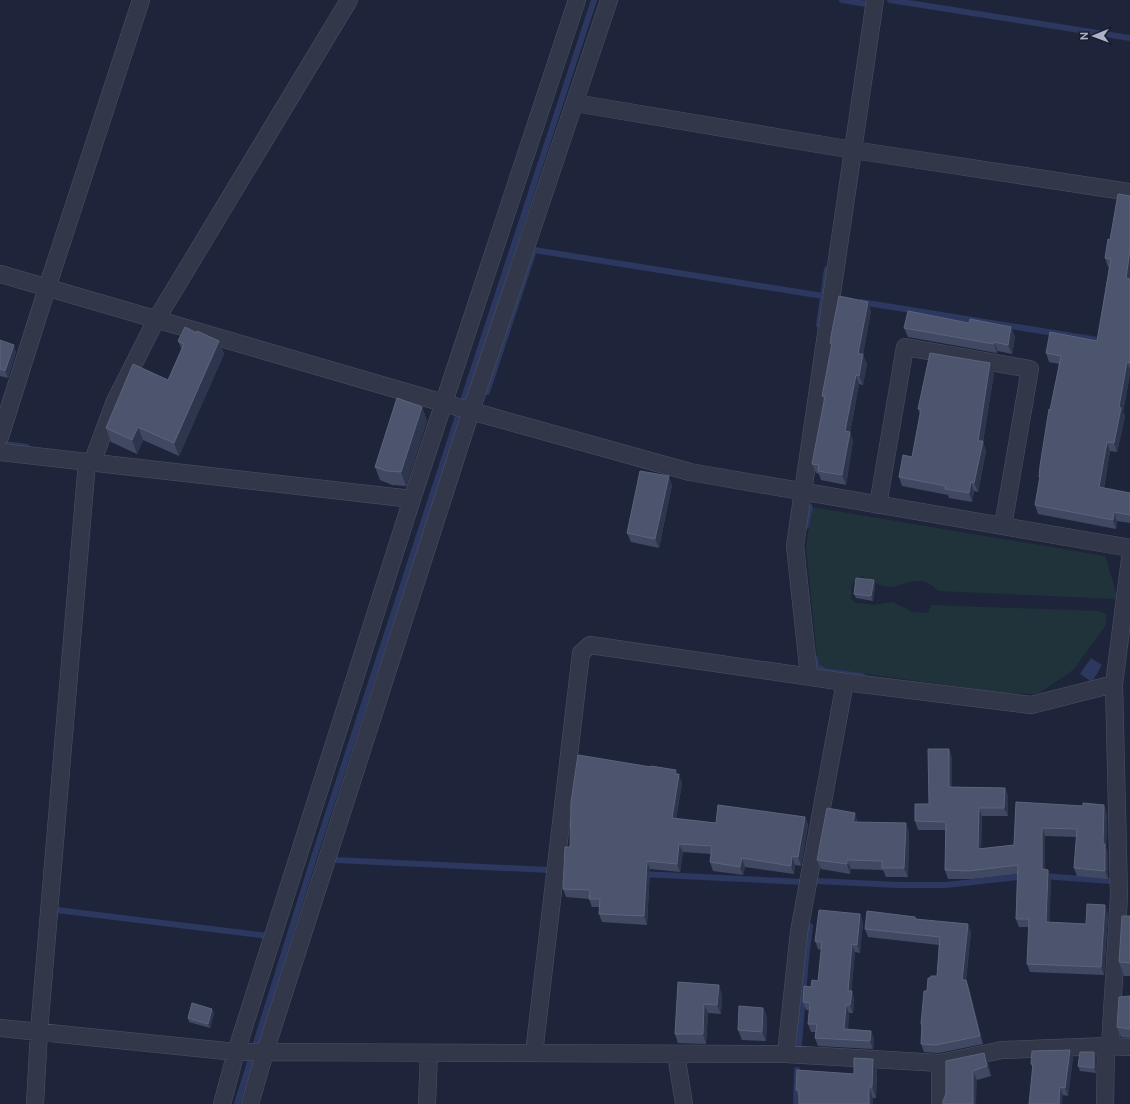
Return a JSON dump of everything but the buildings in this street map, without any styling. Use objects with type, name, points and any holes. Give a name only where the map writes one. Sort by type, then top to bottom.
[{"type":"street","points":[[0,437],[141,0]]},
{"type":"street","points":[[35,1104],[39,1031],[89,463],[114,401],[156,320],[349,0]]},
{"type":"street","points":[[222,1104],[240,1052],[412,499],[446,403],[577,0]]},
{"type":"street","points":[[250,1104],[264,1052],[469,411],[609,0]]},
{"type":"street","points":[[809,676],[795,546],[875,0]]},
{"type":"street","points":[[575,103],[853,150],[1130,192]]},
{"type":"street","points":[[0,274],[446,403],[469,411],[690,472],[1130,548]]},
{"type":"street","points":[[878,505],[905,347],[1030,369],[1004,526]]},
{"type":"street","points":[[0,452],[412,499]]},
{"type":"street","points":[[1105,1104],[1108,1046],[1124,896],[1114,684],[1130,559]]},
{"type":"street","points":[[534,1053],[581,653],[590,645],[845,682],[1030,705],[1114,684]]},
{"type":"street","points":[[786,1054],[799,932],[845,682]]},
{"type":"street","points":[[0,1028],[240,1052],[786,1054],[940,1063],[1002,1050],[1130,1046]]},
{"type":"street","points":[[428,1104],[429,1053]]},
{"type":"street","points":[[676,1054],[684,1104]]},
{"type":"street","points":[[940,1063],[940,1104]]},
{"type":"shaded area","points":[[812,507],[1105,556],[1118,599],[939,591],[930,584],[922,581],[914,581],[890,587],[877,584],[862,576],[852,584],[851,599],[856,603],[874,605],[892,602],[913,612],[928,613],[931,605],[1098,611],[1106,614],[1106,625],[1073,670],[1038,694],[1001,693],[826,668],[818,665],[806,547]]},
{"type":"water","points":[[1091,658],[1102,665],[1092,682],[1080,674]]},
{"type":"waterway","points":[[237,1104],[314,857],[594,0]]},
{"type":"waterway","points":[[842,0],[867,4],[868,0]]},
{"type":"waterway","points":[[890,0],[1130,38]]},
{"type":"waterway","points":[[487,392],[534,250],[823,296]]},
{"type":"waterway","points":[[819,325],[827,269]]},
{"type":"waterway","points":[[861,302],[1104,341]]},
{"type":"waterway","points":[[5,444],[27,447]]},
{"type":"waterway","points":[[806,526],[810,507]]},
{"type":"waterway","points":[[815,658],[816,666],[825,671],[862,676]]},
{"type":"waterway","points":[[336,860],[549,870]]},
{"type":"waterway","points":[[641,874],[803,882]]},
{"type":"waterway","points":[[816,881],[898,885],[946,885],[1026,876]]},
{"type":"waterway","points":[[1043,876],[1111,881]]},
{"type":"waterway","points":[[57,910],[268,936],[267,940]]},
{"type":"waterway","points":[[799,1044],[810,926]]},
{"type":"waterway","points":[[796,1104],[797,1070]]}]
